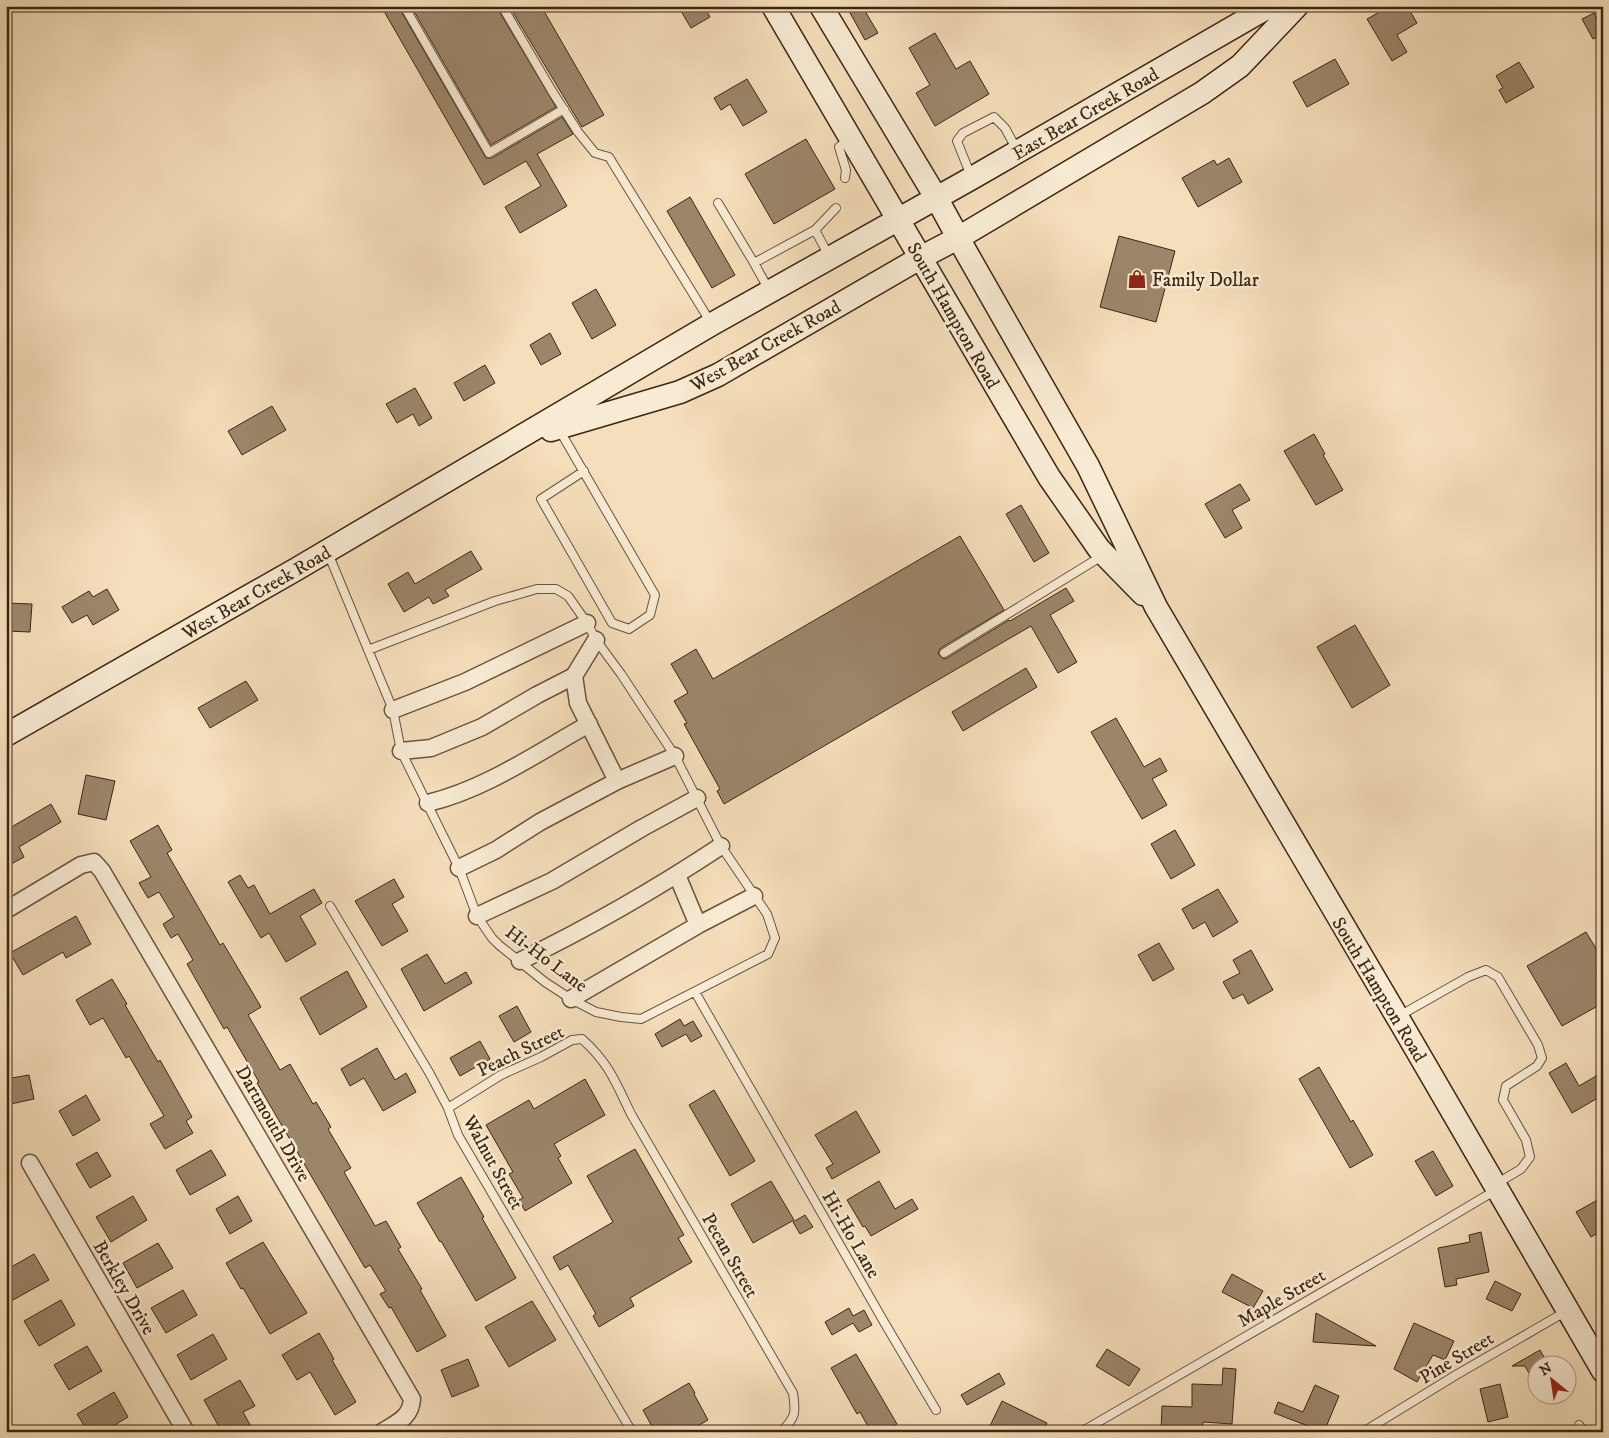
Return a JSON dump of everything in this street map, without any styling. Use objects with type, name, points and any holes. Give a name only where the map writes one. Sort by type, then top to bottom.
[{"type":"main road","name":"South Hampton Road","points":[[774,6],[1049,477],[1099,549],[1156,608]]},
{"type":"main road","name":"East Bear Creek Road","points":[[899,220],[1270,6]]},
{"type":"main road","points":[[958,238],[1202,93],[1240,66],[1297,6]]},
{"type":"main road","name":"South Hampton Road","points":[[826,8],[937,198],[1088,466],[1156,608],[1398,1017],[1603,1371]]},
{"type":"main road","name":"West Bear Creek Road","points":[[6,735],[327,551],[712,324],[899,220]]},
{"type":"main road","name":"West Bear Creek Road","points":[[505,446],[558,427],[680,392],[718,375],[958,238]]},
{"type":"street","points":[[393,710],[465,682],[587,623]]},
{"type":"street","points":[[402,750],[431,748],[482,727],[574,676],[596,640]]},
{"type":"street","points":[[574,676],[578,703],[617,781]]},
{"type":"street","points":[[428,803],[452,797],[494,778],[589,724]]},
{"type":"street","points":[[459,868],[496,850],[540,822],[617,781],[675,756]]},
{"type":"street","points":[[477,916],[552,881],[697,798]]},
{"type":"street","points":[[520,961],[570,937],[677,875],[720,846]]},
{"type":"street","name":"Dartmouth Drive","points":[[6,910],[81,865],[94,862],[102,871],[412,1399],[412,1408],[406,1417],[382,1432]]},
{"type":"street","points":[[677,875],[698,925]]},
{"type":"street","points":[[571,999],[698,925],[754,896]]},
{"type":"street","name":"Berkley Drive","points":[[30,1163],[186,1432]]},
{"type":"lane","points":[[404,6],[489,153],[564,109]]},
{"type":"lane","points":[[502,6],[578,132],[595,153],[609,157],[712,324]]},
{"type":"lane","points":[[972,178],[957,141],[963,132],[994,117],[1005,128],[1018,152]]},
{"type":"lane","points":[[845,178],[846,170],[839,147],[851,138]]},
{"type":"lane","points":[[718,203],[770,292]]},
{"type":"lane","points":[[754,263],[815,230],[836,208]]},
{"type":"lane","points":[[815,230],[830,258]]},
{"type":"lane","points":[[558,427],[584,471],[655,595],[650,615],[629,629],[612,623],[541,499],[584,471]]},
{"type":"lane","name":"Hi-Ho Lane","points":[[327,551],[393,710],[402,750],[459,868],[477,916],[492,938],[545,982],[596,1012],[641,1019],[694,992],[936,1410]]},
{"type":"lane","points":[[944,653],[1105,555]]},
{"type":"lane","points":[[368,650],[495,602],[537,589],[556,589],[568,596],[587,623],[596,640],[622,674],[675,756],[720,846],[767,914],[775,938],[768,954],[694,992]]},
{"type":"lane","name":"Walnut Street","points":[[330,906],[430,1074],[448,1108],[458,1135],[632,1432]]},
{"type":"lane","name":"Maple Street","points":[[1081,1432],[1400,1247],[1496,1187],[1521,1169],[1530,1157],[1526,1140],[1503,1100],[1506,1086],[1536,1066],[1542,1058],[1538,1045],[1498,977],[1486,970],[1468,977],[1398,1017]]},
{"type":"lane","name":"Peach Street","points":[[448,1108],[501,1075],[541,1057],[572,1040],[582,1039],[595,1050],[608,1067],[631,1114]]},
{"type":"lane","name":"Pecan Street","points":[[631,1114],[793,1394],[796,1414],[781,1432]]},
{"type":"lane","name":"Pine Street","points":[[1363,1432],[1456,1375],[1567,1311]]},
{"type":"building","points":[[381,6],[398,6],[486,158],[492,158],[562,117],[573,134],[537,154],[567,206],[520,233],[505,207],[541,186],[526,161],[484,185]]},
{"type":"building","points":[[411,6],[496,6],[556,107],[491,145]]},
{"type":"building","points":[[509,6],[541,6],[604,115],[582,127]]},
{"type":"building","points":[[678,6],[704,6],[710,17],[691,28]]},
{"type":"building","points":[[857,6],[862,6],[878,33],[865,40],[849,11]]},
{"type":"building","points":[[1390,6],[1407,6],[1417,23],[1397,35],[1407,52],[1392,61],[1367,19]]},
{"type":"building","points":[[1594,13],[1603,34],[1593,39],[1582,19]]},
{"type":"building","points":[[935,33],[956,69],[970,61],[989,94],[935,126],[916,93],[930,85],[909,48]]},
{"type":"building","points":[[1335,59],[1349,84],[1307,107],[1293,82]]},
{"type":"building","points":[[1519,62],[1534,87],[1506,103],[1499,90],[1503,88],[1496,76]]},
{"type":"building","points":[[747,79],[767,112],[743,126],[730,104],[721,110],[714,98]]},
{"type":"building","points":[[806,139],[835,189],[774,224],[745,174]]},
{"type":"building","points":[[1229,158],[1242,182],[1198,207],[1182,178],[1214,160],[1217,165]]},
{"type":"building","points":[[690,197],[735,275],[712,288],[667,211]]},
{"type":"building","name":"Family Dollar","points":[[1119,236],[1175,251],[1156,322],[1100,307]]},
{"type":"building","points":[[596,289],[616,325],[592,339],[572,303]]},
{"type":"building","points":[[550,333],[561,354],[541,365],[530,345]]},
{"type":"building","points":[[485,365],[495,383],[464,401],[454,383]]},
{"type":"building","points":[[415,388],[432,418],[419,426],[413,414],[397,423],[386,404]]},
{"type":"building","points":[[272,406],[286,430],[242,455],[228,431]]},
{"type":"building","points":[[1314,434],[1325,454],[1323,455],[1343,490],[1316,505],[1284,451]]},
{"type":"building","points":[[1240,484],[1250,500],[1232,510],[1242,528],[1225,538],[1205,504]]},
{"type":"building","points":[[1021,505],[1049,553],[1034,562],[1006,514]]},
{"type":"building","points":[[960,536],[1004,610],[941,648],[938,653],[940,656],[944,659],[947,658],[1066,588],[1074,601],[1050,615],[1077,662],[1058,673],[1031,626],[724,804],[717,791],[720,789],[684,724],[687,723],[674,701],[688,693],[671,664],[696,649],[713,679]]},
{"type":"building","points":[[471,551],[482,569],[445,590],[449,596],[433,604],[429,597],[404,612],[388,584],[408,572],[415,584]]},
{"type":"building","points":[[107,589],[119,610],[93,625],[87,615],[72,623],[62,607],[89,591],[93,597]]},
{"type":"building","points":[[6,603],[32,604],[30,632],[6,631]]},
{"type":"building","points":[[1355,625],[1390,685],[1352,708],[1317,647]]},
{"type":"building","points":[[1026,668],[1037,687],[963,731],[952,712]]},
{"type":"building","points":[[246,681],[258,700],[210,728],[198,708]]},
{"type":"building","points":[[1116,718],[1144,767],[1160,758],[1167,771],[1152,779],[1167,805],[1142,819],[1091,732]]},
{"type":"building","points":[[86,775],[115,781],[106,820],[78,814]]},
{"type":"building","points":[[51,804],[61,822],[19,847],[24,857],[6,867],[6,826],[8,829]]},
{"type":"building","points":[[158,825],[172,850],[167,853],[220,945],[223,943],[261,1007],[248,1015],[280,1070],[290,1064],[313,1104],[316,1102],[331,1127],[328,1129],[351,1168],[344,1172],[375,1226],[386,1221],[401,1247],[398,1249],[422,1289],[420,1290],[446,1336],[417,1352],[391,1307],[389,1308],[380,1294],[386,1291],[370,1265],[365,1268],[257,1083],[259,1082],[227,1027],[224,1029],[187,964],[193,960],[178,934],[171,938],[163,924],[174,917],[159,892],[148,898],[139,883],[151,877],[130,841]]},
{"type":"building","points":[[1175,830],[1195,865],[1171,879],[1151,844]]},
{"type":"building","points":[[240,875],[248,888],[254,885],[270,914],[314,889],[322,903],[300,916],[316,944],[286,962],[269,933],[261,938],[228,882]]},
{"type":"building","points":[[394,879],[404,897],[392,904],[408,931],[382,946],[355,901]]},
{"type":"building","points":[[1218,889],[1238,922],[1213,937],[1205,922],[1193,929],[1182,909]]},
{"type":"building","points":[[76,916],[91,944],[66,958],[63,952],[23,975],[10,953]]},
{"type":"building","points":[[1586,932],[1603,960],[1603,1003],[1562,1026],[1527,966]]},
{"type":"building","points":[[1159,943],[1174,969],[1153,981],[1138,955]]},
{"type":"building","points":[[1251,950],[1273,990],[1248,1004],[1243,994],[1233,999],[1223,982],[1240,973],[1233,960]]},
{"type":"building","points":[[427,954],[445,984],[466,972],[472,983],[424,1011],[401,969]]},
{"type":"building","points":[[347,971],[367,1007],[320,1035],[300,998]]},
{"type":"building","points":[[112,979],[158,1062],[160,1060],[192,1117],[186,1121],[193,1133],[165,1149],[150,1124],[164,1116],[129,1056],[126,1058],[103,1018],[90,1025],[76,1000]]},
{"type":"building","points":[[517,1006],[531,1032],[514,1042],[499,1016]]},
{"type":"building","points":[[680,1019],[684,1026],[693,1021],[702,1036],[691,1042],[686,1034],[662,1047],[655,1034]]},
{"type":"building","points":[[480,1041],[490,1059],[460,1076],[450,1058]]},
{"type":"building","points":[[377,1048],[395,1080],[406,1073],[416,1092],[383,1111],[364,1078],[350,1086],[341,1069]]},
{"type":"building","points":[[1566,1063],[1579,1086],[1603,1072],[1603,1095],[1572,1113],[1549,1073]]},
{"type":"building","points":[[1319,1067],[1373,1155],[1350,1168],[1299,1079]]},
{"type":"building","points":[[29,1075],[34,1099],[6,1105],[6,1079]]},
{"type":"building","points":[[585,1079],[605,1115],[554,1144],[561,1156],[558,1158],[572,1183],[525,1211],[519,1200],[523,1198],[509,1174],[513,1172],[486,1125],[529,1100],[534,1109]]},
{"type":"building","points":[[714,1090],[755,1161],[730,1176],[689,1105]]},
{"type":"building","points":[[86,1095],[100,1120],[73,1136],[59,1111]]},
{"type":"building","points":[[856,1111],[880,1152],[832,1179],[826,1168],[833,1164],[815,1135]]},
{"type":"building","points":[[635,1149],[684,1235],[678,1238],[692,1262],[630,1298],[634,1306],[599,1327],[593,1316],[596,1314],[568,1265],[560,1270],[553,1257],[613,1222],[587,1176]]},
{"type":"building","points":[[211,1150],[226,1175],[190,1195],[176,1170]]},
{"type":"building","points":[[1433,1151],[1453,1186],[1436,1196],[1415,1161]]},
{"type":"building","points":[[97,1152],[111,1176],[90,1188],[76,1164]]},
{"type":"building","points":[[461,1177],[516,1278],[476,1301],[417,1203]]},
{"type":"building","points":[[771,1181],[794,1220],[753,1243],[731,1204]]},
{"type":"building","points":[[879,1181],[895,1209],[912,1199],[918,1209],[871,1236],[865,1226],[863,1227],[847,1200]]},
{"type":"building","points":[[133,1196],[147,1220],[111,1242],[96,1217]]},
{"type":"building","points":[[238,1196],[252,1221],[230,1234],[216,1209]]},
{"type":"building","points":[[1603,1197],[1603,1230],[1591,1237],[1576,1212]]},
{"type":"building","points":[[805,1215],[813,1227],[800,1234],[793,1222]]},
{"type":"building","points":[[1481,1232],[1489,1272],[1456,1279],[1457,1285],[1445,1287],[1438,1248],[1470,1242],[1469,1235]]},
{"type":"building","points":[[263,1242],[307,1313],[270,1334],[226,1263]]},
{"type":"building","points":[[158,1243],[173,1268],[137,1288],[123,1263]]},
{"type":"building","points":[[34,1254],[49,1280],[13,1300],[6,1289],[6,1270]]},
{"type":"building","points":[[1232,1274],[1263,1291],[1253,1308],[1222,1292]]},
{"type":"building","points":[[1495,1281],[1521,1294],[1512,1311],[1486,1299]]},
{"type":"building","points":[[183,1290],[197,1315],[166,1333],[151,1308]]},
{"type":"building","points":[[61,1300],[75,1325],[39,1346],[24,1321]]},
{"type":"building","points":[[532,1301],[556,1340],[509,1367],[485,1327]]},
{"type":"building","points":[[849,1308],[853,1316],[864,1310],[872,1325],[859,1332],[853,1323],[832,1335],[825,1322]]},
{"type":"building","points":[[1316,1313],[1376,1346],[1313,1342]]},
{"type":"building","points":[[1414,1323],[1454,1341],[1445,1360],[1433,1355],[1417,1382],[1394,1369]]},
{"type":"building","points":[[319,1333],[356,1402],[335,1415],[310,1372],[297,1380],[282,1355]]},
{"type":"building","points":[[213,1334],[227,1359],[191,1380],[177,1355]]},
{"type":"building","points":[[87,1346],[102,1371],[69,1390],[54,1365]]},
{"type":"building","points":[[1107,1349],[1140,1369],[1129,1386],[1096,1366]]},
{"type":"building","points":[[1540,1350],[1543,1356],[1530,1356]]},
{"type":"building","points":[[856,1354],[897,1424],[884,1432],[871,1432],[860,1412],[857,1414],[831,1368]]},
{"type":"building","points":[[1526,1358],[1526,1368],[1525,1366],[1512,1366]]},
{"type":"building","points":[[468,1359],[479,1386],[452,1397],[441,1370]]},
{"type":"building","points":[[1223,1368],[1236,1369],[1232,1424],[1203,1422],[1202,1432],[1161,1432],[1162,1406],[1192,1407],[1192,1384],[1222,1385]]},
{"type":"building","points":[[999,1373],[1005,1384],[967,1405],[961,1395]]},
{"type":"building","points":[[240,1380],[255,1406],[243,1412],[254,1432],[222,1432],[204,1400]]},
{"type":"building","points":[[689,1383],[708,1420],[687,1432],[655,1432],[643,1410]]},
{"type":"building","points":[[1500,1384],[1508,1417],[1488,1422],[1480,1389]]},
{"type":"building","points":[[1315,1385],[1339,1396],[1324,1432],[1274,1413],[1278,1402],[1303,1412]]},
{"type":"building","points":[[114,1392],[128,1417],[103,1432],[88,1432],[77,1414]]},
{"type":"building","points":[[1002,1401],[1047,1423],[1043,1432],[987,1432]]},
{"type":"place","name":"Family Dollar","points":[[1137,279]]}]
